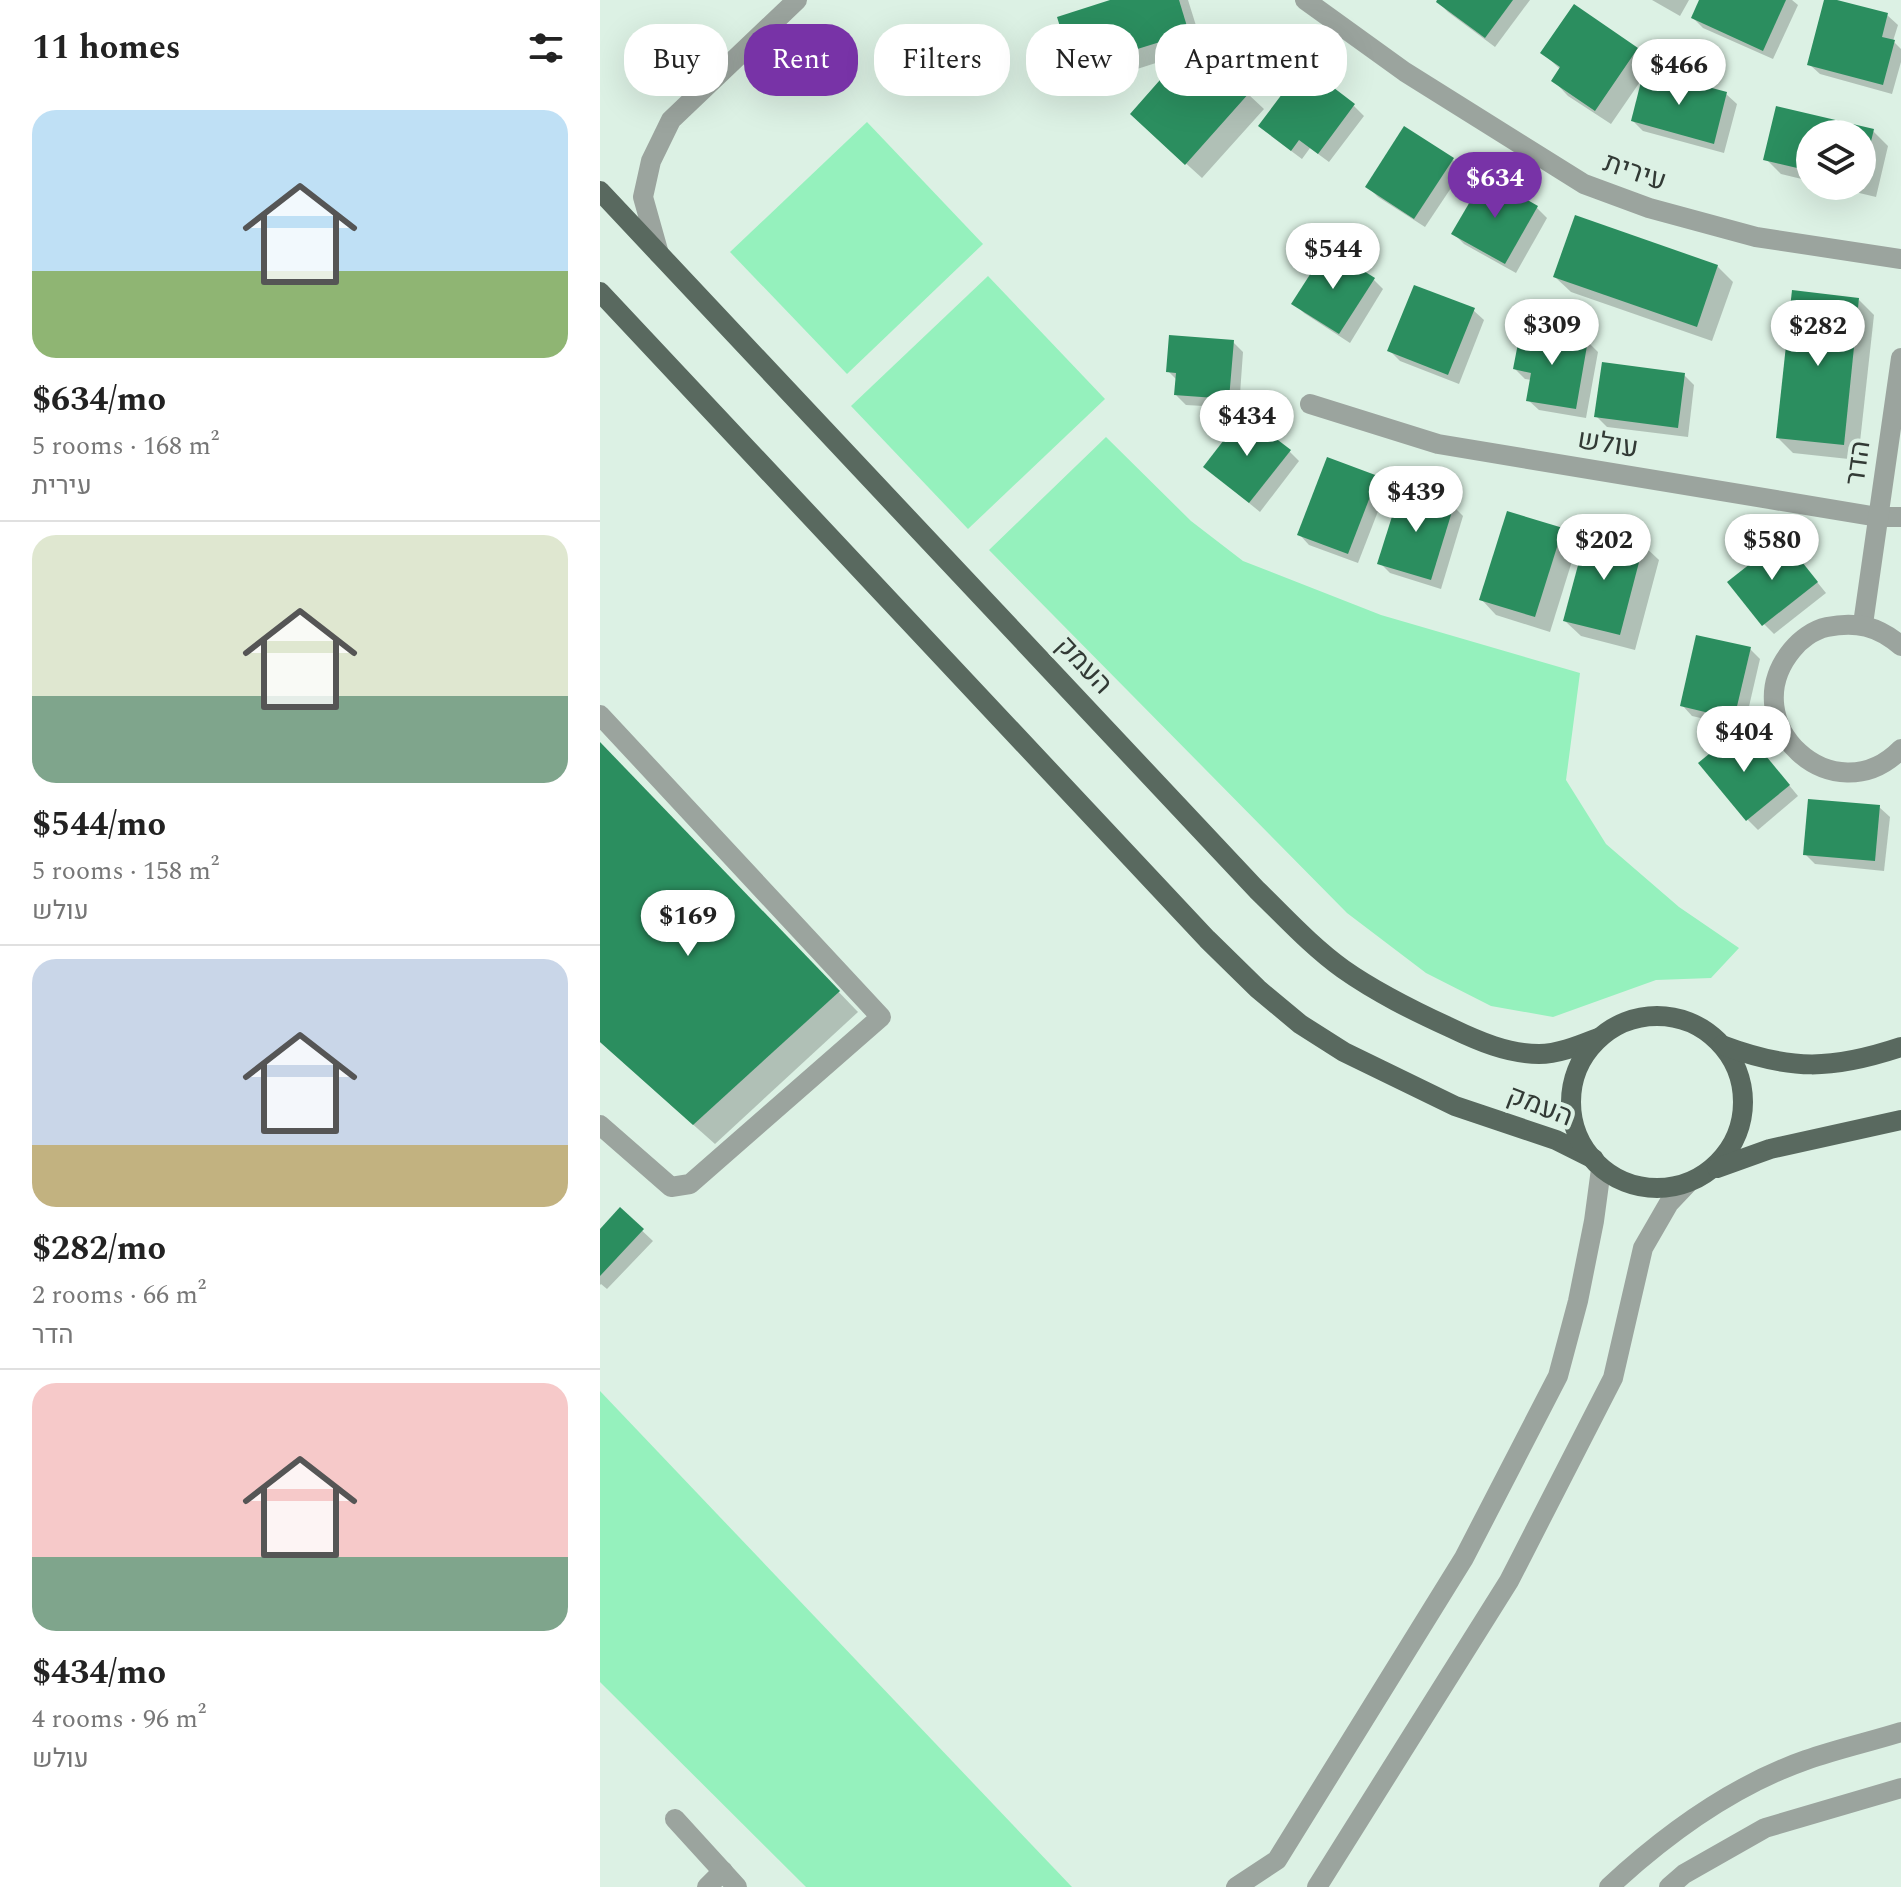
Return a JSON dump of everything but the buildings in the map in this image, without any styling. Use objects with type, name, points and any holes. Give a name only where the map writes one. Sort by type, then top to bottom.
[{"type":"main road","name":"העמק","points":[[600,191],[1304,937],[1342,968],[1379,992],[1480,1041],[1510,1050],[1540,1054],[1568,1049],[1598,1038]]},
{"type":"main road","name":"העמק","points":[[600,292],[1196,927],[1258,989],[1311,1031],[1394,1079],[1455,1106],[1556,1140],[1597,1164]]},
{"type":"main road","points":[[1901,1047],[1873,1056],[1818,1065],[1785,1064],[1758,1059],[1722,1045],[1693,1023],[1653,1015],[1623,1022],[1598,1038],[1580,1062],[1571,1091],[1572,1117],[1582,1145],[1597,1164],[1627,1184],[1657,1189],[1695,1179],[1739,1158],[1770,1149],[1901,1120]]},
{"type":"main road","points":[[1695,1179],[1713,1168],[1732,1145],[1742,1122],[1744,1092],[1735,1063],[1722,1045]]},
{"type":"street","points":[[659,254],[643,197],[651,161],[671,120],[797,0]]},
{"type":"street","name":"עירית","points":[[1305,0],[1418,80],[1584,184],[1649,208],[1756,237],[1901,259]]},
{"type":"street","name":"הדר","points":[[1863,624],[1901,358]]},
{"type":"street","name":"עולש","points":[[1310,404],[1438,444],[1878,517],[1901,517]]},
{"type":"street","points":[[1901,646],[1887,634],[1863,624],[1847,623],[1822,628],[1799,641],[1783,661],[1774,686],[1775,717],[1786,740],[1804,759],[1842,773],[1868,770],[1891,759],[1901,749]]},
{"type":"street","points":[[600,715],[881,1017],[690,1184],[671,1187],[600,1125]]},
{"type":"street","points":[[1236,1887],[1277,1860],[1464,1558],[1558,1376],[1581,1288],[1594,1221],[1597,1164]]},
{"type":"street","points":[[1317,1887],[1509,1581],[1613,1378],[1643,1248],[1669,1203],[1695,1179]]},
{"type":"street","points":[[1609,1887],[1680,1827],[1751,1785],[1804,1760],[1901,1732]]},
{"type":"street","points":[[1669,1887],[1684,1874],[1765,1828],[1901,1788]]},
{"type":"street","points":[[675,1819],[737,1887]]},
{"type":"street","points":[[1333,1861],[1333,1887]]},
{"type":"street","points":[[707,1887],[723,1871]]},
{"type":"green space","points":[[867,122],[983,244],[847,374],[730,252]]},
{"type":"green space","points":[[988,276],[1105,399],[968,529],[851,406]]},
{"type":"green space","points":[[1106,437],[1191,521],[1243,561],[1381,615],[1580,673],[1566,780],[1606,844],[1679,907],[1739,948],[1711,978],[1656,980],[1553,1017],[1491,1006],[1426,973],[1347,913],[989,550]]},
{"type":"green space","points":[[600,1391],[1072,1887],[806,1887],[600,1682]]}]
